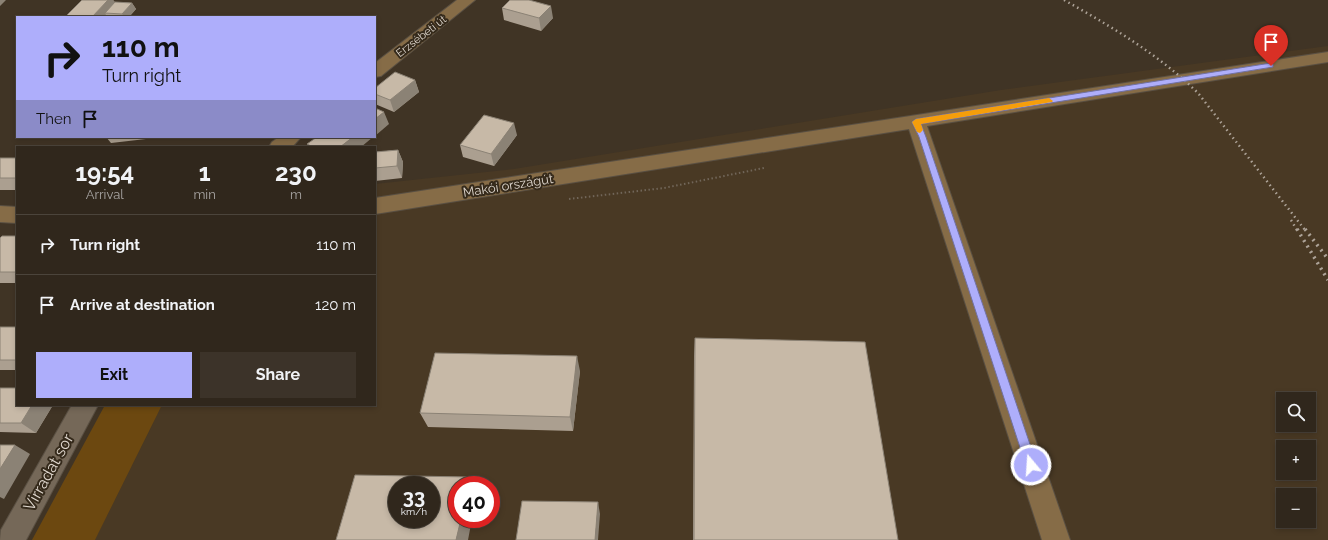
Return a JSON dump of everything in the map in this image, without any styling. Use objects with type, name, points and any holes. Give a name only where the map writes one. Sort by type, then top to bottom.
[{"type":"main road","name":"Erzsébeti út","points":[[376,71],[467,0]]},
{"type":"main road","name":"Makói országút","points":[[376,206],[1328,57]]},
{"type":"main road","points":[[916,122],[1056,540]]},
{"type":"main road","points":[[280,146],[291,138]]},
{"type":"main road","points":[[0,214],[16,215]]},
{"type":"street","name":"Virradat sor","points":[[11,540],[84,406]]},
{"type":"shaded area","points":[[1328,46],[1328,540],[95,540],[162,406],[376,406],[376,184],[514,169],[1001,90]]},
{"type":"shaded area","points":[[104,406],[162,406],[95,540],[32,540]]},
{"type":"building","points":[[82,0],[108,0],[93,16],[66,16]]},
{"type":"building","points":[[510,0],[529,0],[551,6],[539,18],[502,8]]},
{"type":"building","points":[[115,2],[132,3],[122,14],[105,13]]},
{"type":"building","points":[[395,72],[415,80],[390,100],[376,94],[376,87]]},
{"type":"building","points":[[376,108],[384,112],[376,118]]},
{"type":"building","points":[[484,115],[514,123],[491,154],[460,145]]},
{"type":"building","points":[[316,138],[352,138],[341,146],[311,146],[307,144]]},
{"type":"building","points":[[398,150],[397,166],[376,168],[376,152]]},
{"type":"building","points":[[0,158],[16,158],[16,178],[0,178]]},
{"type":"building","points":[[2,236],[16,236],[16,272],[0,272],[0,238]]},
{"type":"building","points":[[0,327],[16,327],[16,360],[0,360]]},
{"type":"building","points":[[695,338],[865,342],[898,540],[694,540]]},
{"type":"building","points":[[435,353],[577,356],[570,417],[420,413]]},
{"type":"building","points":[[0,388],[16,388],[16,406],[31,406],[21,423],[0,423]]},
{"type":"building","points":[[0,445],[15,445],[0,469]]},
{"type":"building","points":[[355,475],[412,476],[388,476],[388,528],[440,528],[440,476],[448,477],[448,528],[459,528],[456,540],[336,540]]},
{"type":"building","points":[[522,501],[598,502],[595,540],[516,540]]},
{"type":"railway","points":[[1064,0],[1100,20],[1134,42],[1167,66],[1198,93],[1305,230]]},
{"type":"railway","points":[[1291,220],[1297,230]]},
{"type":"railway","points":[[1297,229],[1328,280]]},
{"type":"railway","points":[[1305,229],[1328,259]]},
{"type":"slow traffic","points":[[920,130],[916,122],[1049,101]]},
{"type":"route","points":[[1031,465],[916,122],[1271,66]]}]
